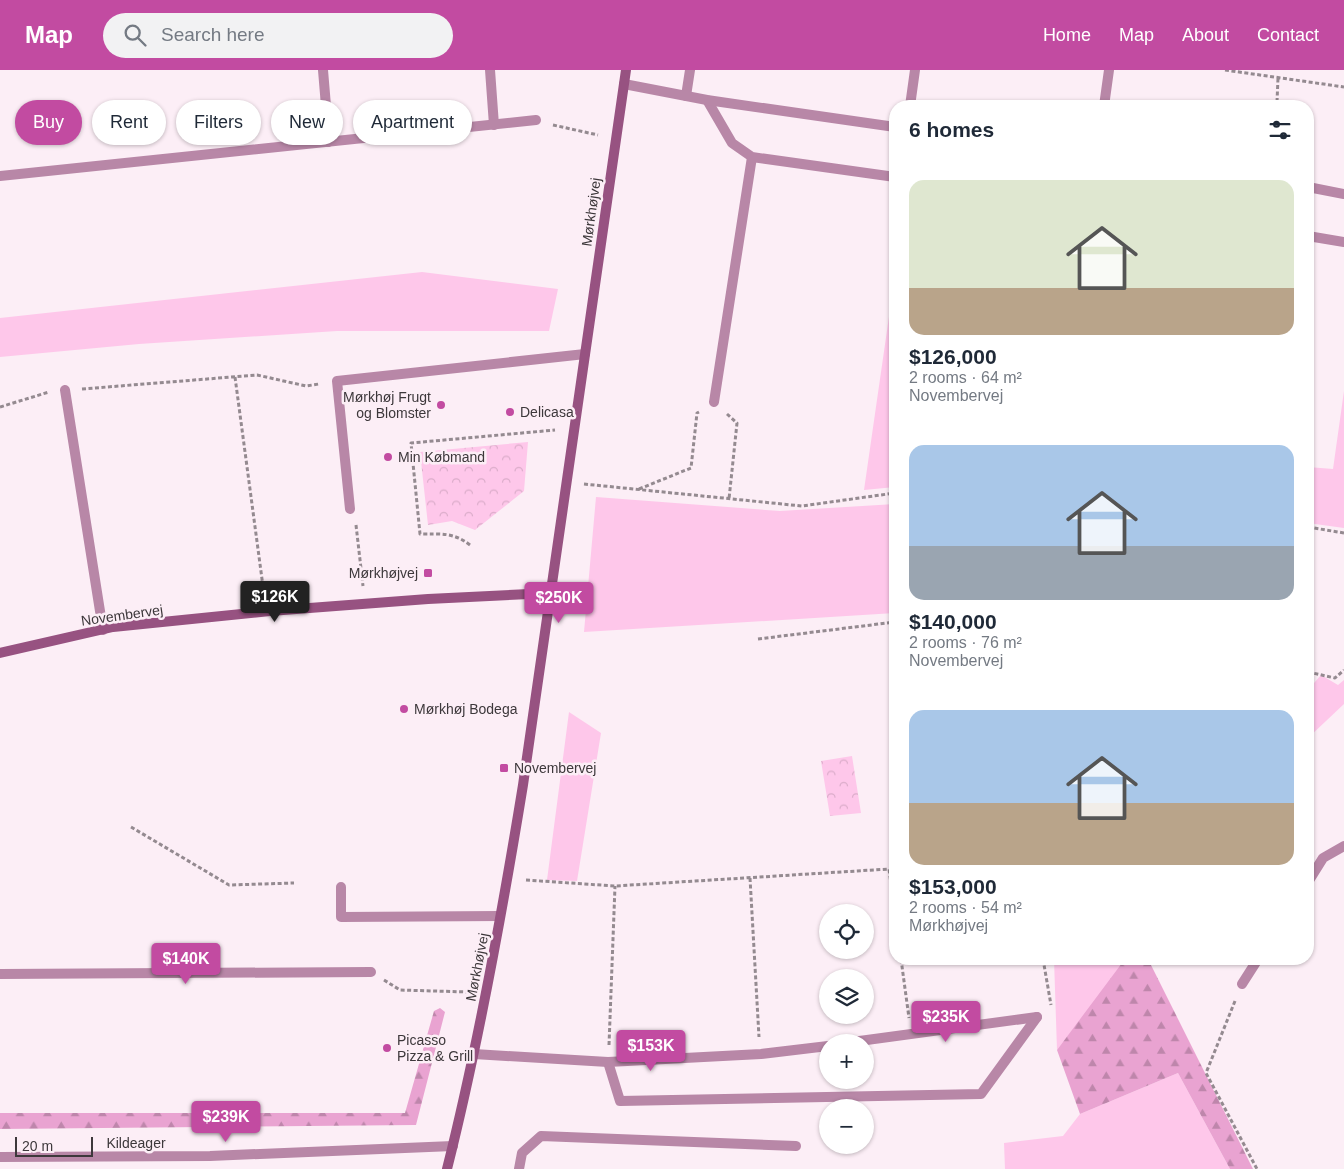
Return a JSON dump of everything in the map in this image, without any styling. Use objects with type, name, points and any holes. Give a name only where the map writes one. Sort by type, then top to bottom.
[{"type":"street","points":[[323,70],[326,100]]},
{"type":"street","points":[[490,70],[494,125]]},
{"type":"street","name":"Mørkhøjvej","points":[[447,1169],[474,1054],[508,879],[626,70]]},
{"type":"street","points":[[686,96],[690,70]]},
{"type":"street","points":[[911,100],[915,70]]},
{"type":"street","points":[[1105,100],[1109,70]]},
{"type":"street","points":[[624,84],[707,100],[889,126]]},
{"type":"street","points":[[707,100],[732,143],[752,157],[889,176]]},
{"type":"street","points":[[343,141],[536,120]]},
{"type":"street","points":[[0,176],[300,145]]},
{"type":"street","points":[[714,402],[752,157]]},
{"type":"street","points":[[1314,189],[1344,194]]},
{"type":"street","points":[[1314,237],[1344,242]]},
{"type":"street","points":[[350,509],[337,381],[585,354]]},
{"type":"street","points":[[65,390],[103,630]]},
{"type":"street","name":"Novembervej","points":[[0,653],[103,630],[266,611],[428,599],[550,593]]},
{"type":"street","points":[[1314,872],[1323,858],[1344,846]]},
{"type":"street","points":[[341,887],[341,917],[500,916]]},
{"type":"street","points":[[1242,984],[1254,965]]},
{"type":"street","points":[[0,974],[371,972]]},
{"type":"street","points":[[608,1062],[620,1101],[981,1094],[1037,1017]]},
{"type":"street","points":[[874,1039],[1037,1017]]},
{"type":"street","points":[[474,1054],[608,1062],[760,1054],[819,1047]]},
{"type":"street","points":[[519,1169],[522,1153],[541,1136],[796,1146]]},
{"type":"street","name":"Kildeager","points":[[0,1157],[210,1156],[452,1146]]},
{"type":"path","points":[[1226,70],[1344,87]]},
{"type":"path","points":[[1277,100],[1278,78]]},
{"type":"path","points":[[536,120],[616,139]]},
{"type":"path","points":[[0,407],[52,391],[235,376],[257,375],[306,386],[337,381]]},
{"type":"path","points":[[235,376],[266,611]]},
{"type":"path","points":[[637,490],[691,468],[697,413],[714,402],[737,423],[730,499]]},
{"type":"path","points":[[470,545],[460,537],[444,534],[420,534],[411,443],[574,428]]},
{"type":"path","points":[[566,482],[802,506],[889,494]]},
{"type":"path","points":[[350,509],[355,518],[364,604]]},
{"type":"path","points":[[1314,528],[1344,534]]},
{"type":"path","points":[[758,640],[889,623]]},
{"type":"path","points":[[1314,673],[1335,678],[1344,670]]},
{"type":"path","points":[[131,827],[230,885],[294,884]]},
{"type":"path","points":[[508,879],[615,886],[889,869]]},
{"type":"path","points":[[750,878],[760,1054]]},
{"type":"path","points":[[608,1062],[615,886]]},
{"type":"path","points":[[902,965],[911,1035]]},
{"type":"path","points":[[1037,1017],[1052,1004],[1044,965]]},
{"type":"path","points":[[371,972],[400,990],[486,993]]},
{"type":"path","points":[[1242,984],[1206,1073],[1257,1169]]},
{"type":"green space","points":[[422,272],[558,289],[549,331],[337,331],[139,344],[0,357],[0,318]]},
{"type":"green space","points":[[889,317],[889,488],[864,490]]},
{"type":"green space","points":[[1344,391],[1344,528],[1314,524],[1314,467],[1333,469]]},
{"type":"green space","points":[[528,442],[524,491],[475,530],[452,521],[428,525],[420,452]]},
{"type":"green space","points":[[596,497],[780,511],[889,504],[889,613],[584,632]]},
{"type":"green space","points":[[1321,675],[1338,685],[1344,680],[1344,704],[1314,732],[1314,683]]},
{"type":"green space","points":[[569,712],[601,733],[577,881],[547,880]]},
{"type":"green space","points":[[852,756],[861,813],[830,816],[821,761]]},
{"type":"green space","points":[[1054,965],[1123,965],[1113,979],[1057,1050]]},
{"type":"green space","points":[[1121,965],[1151,965],[1253,1169],[1230,1169],[1178,1073],[1080,1114],[1057,1050]]},
{"type":"green space","points":[[440,1008],[445,1012],[416,1125],[0,1129],[0,1113],[405,1113],[434,1011]]},
{"type":"green space","points":[[1178,1073],[1230,1169],[1005,1169],[1004,1143],[1063,1136],[1080,1114]]},
{"type":"place","name":"Mørkhøj Frugt og Blomster","points":[[441,405]]},
{"type":"place","name":"Delicasa","points":[[510,412]]},
{"type":"place","name":"Min Købmand","points":[[388,457]]},
{"type":"place","name":"Mørkhøjvej","points":[[428,573]]},
{"type":"place","name":"Mørkhøj Bodega","points":[[404,709]]},
{"type":"place","name":"Novembervej","points":[[504,768]]},
{"type":"place","name":"Picasso Pizza & Grill","points":[[387,1048]]}]
